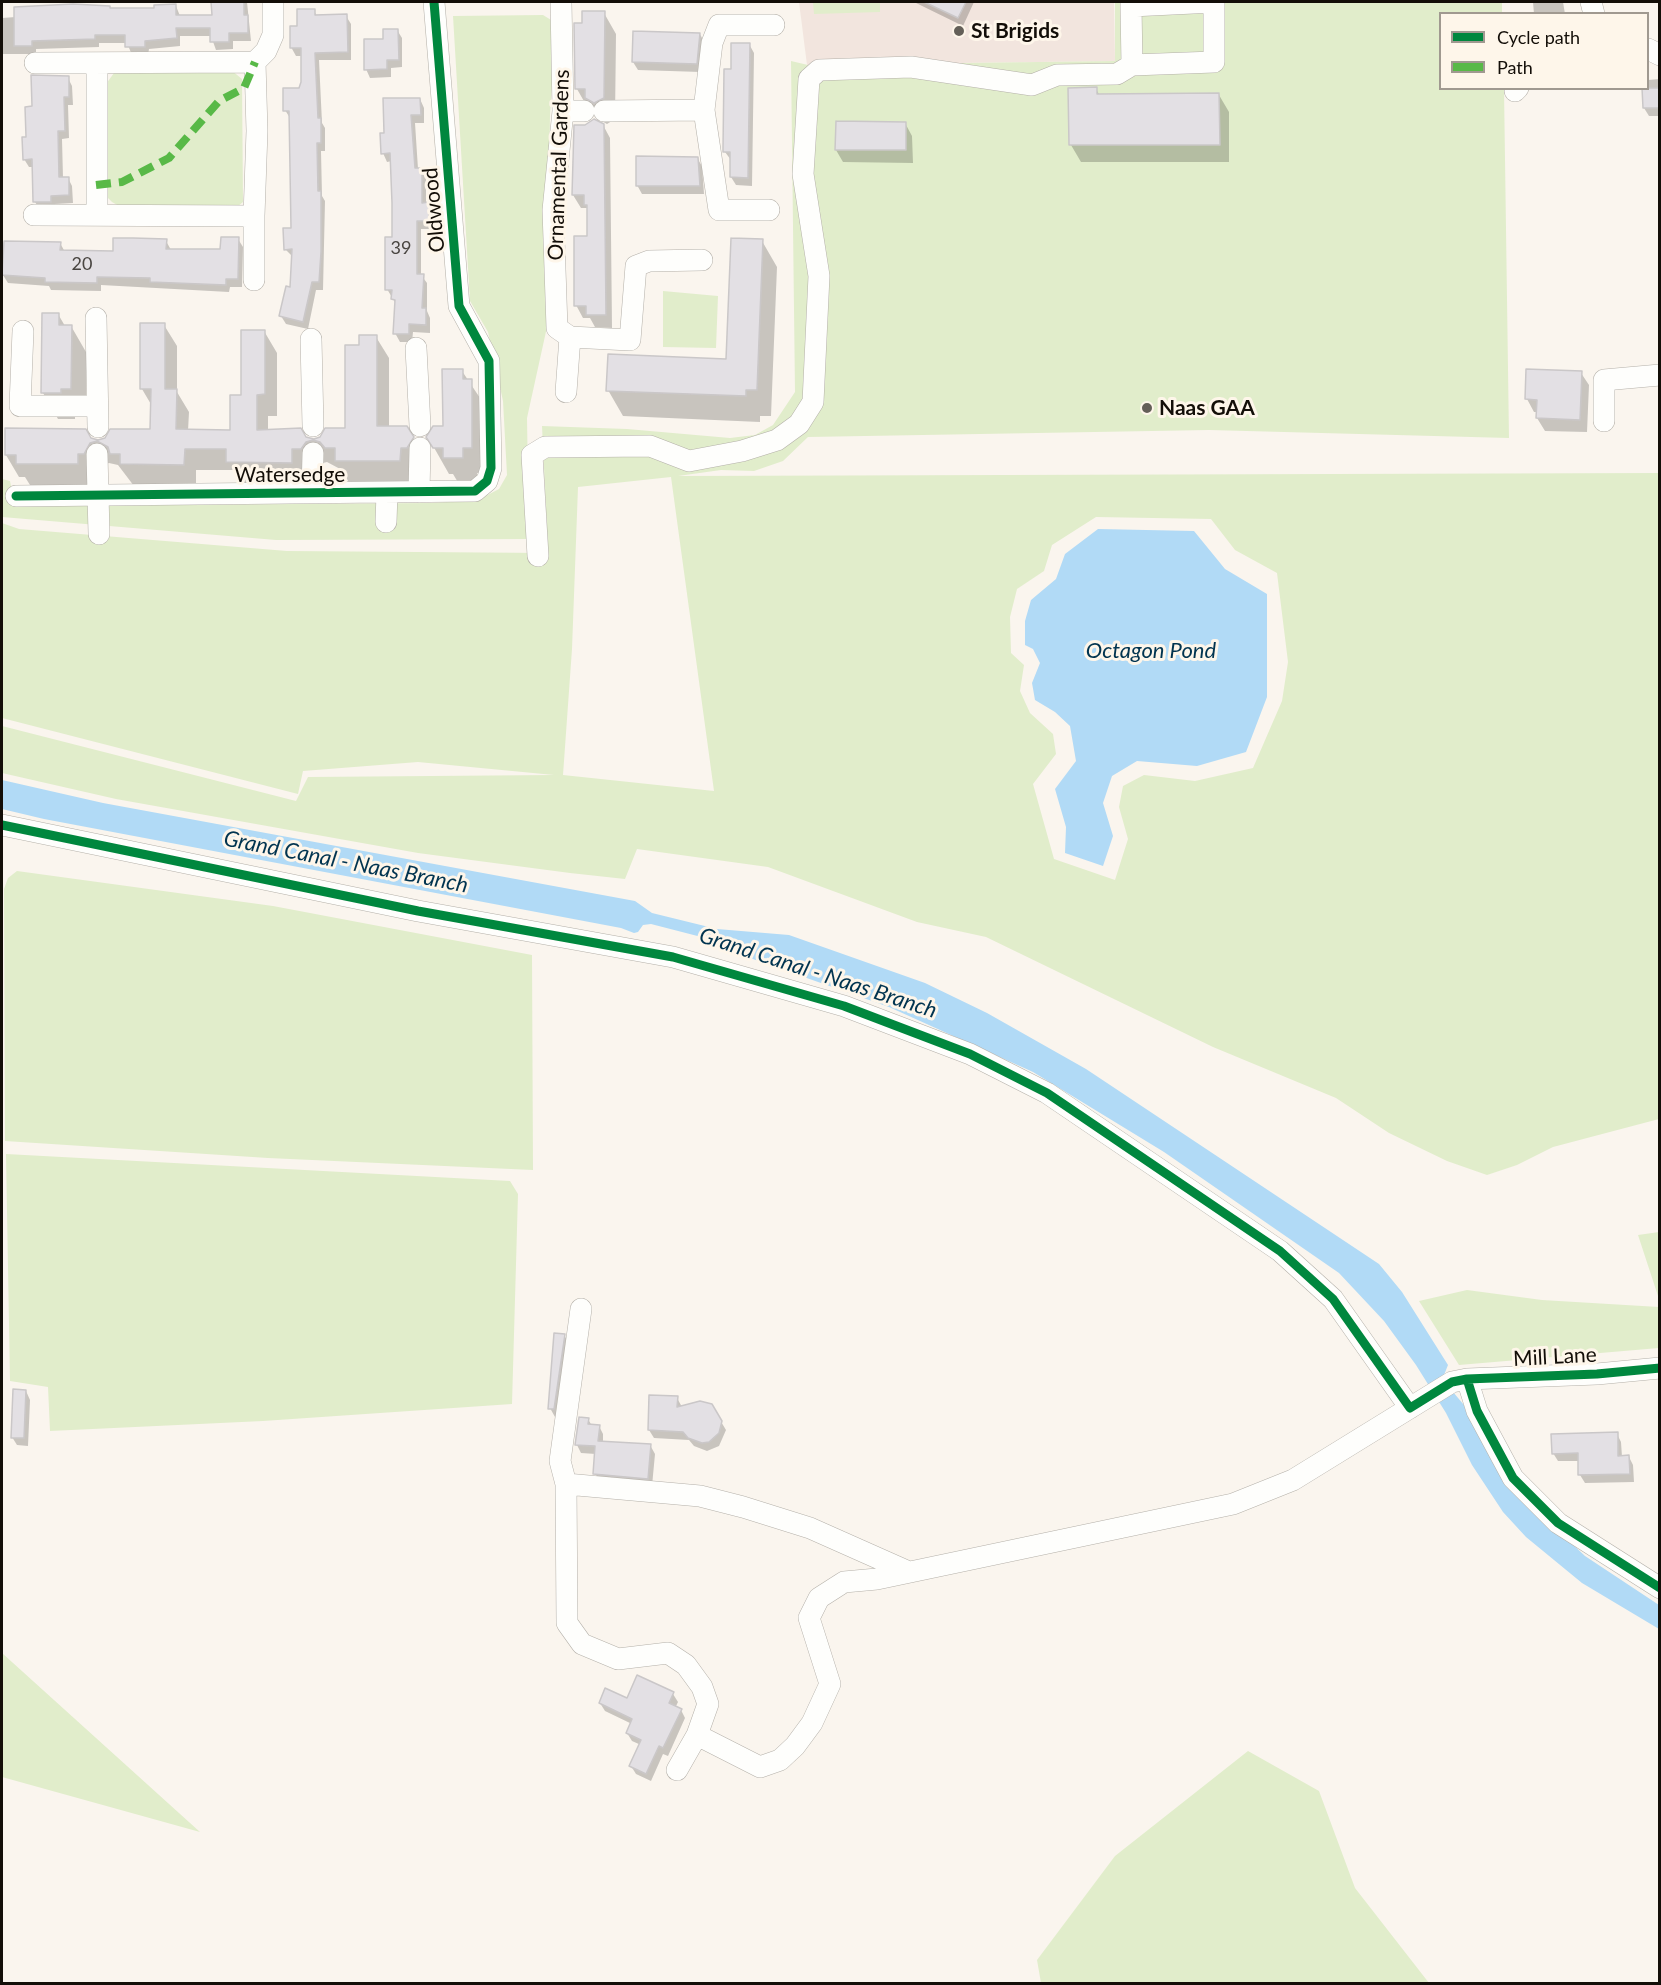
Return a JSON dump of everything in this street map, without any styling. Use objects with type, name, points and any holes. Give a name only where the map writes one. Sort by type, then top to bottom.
[{"type":"street","points":[[35,63],[97,65],[255,62],[266,51],[273,35],[273,2]]},
{"type":"street","name":"Oldwood","points":[[434,2],[459,306],[489,361],[491,408]]},
{"type":"street","name":"Ornamental Gardens","points":[[561,2],[563,111],[554,222],[557,328],[570,337]]},
{"type":"street","points":[[538,556],[532,456],[544,447],[650,446],[689,461],[742,451],[777,440],[799,424],[813,402],[819,276],[803,174],[809,79],[814,74],[819,70],[911,67],[1032,85],[1057,75],[1117,74],[1132,65],[1214,62],[1214,2],[1131,4],[1132,65]]},
{"type":"street","points":[[769,210],[719,210],[704,110],[712,43],[719,25],[774,25]]},
{"type":"street","points":[[254,280],[257,131],[255,62]]},
{"type":"street","points":[[97,65],[97,215]]},
{"type":"street","points":[[563,111],[704,110]]},
{"type":"street","points":[[34,215],[254,216]]},
{"type":"street","points":[[566,392],[570,337],[630,340],[636,266],[649,261],[702,260]]},
{"type":"street","points":[[23,331],[20,406],[97,417],[96,318]]},
{"type":"street","points":[[311,339],[313,426]]},
{"type":"street","points":[[416,348],[420,426]]},
{"type":"street","points":[[1605,421],[1604,380],[1659,375]]},
{"type":"street","name":"Watersedge","points":[[16,496],[475,491],[487,481],[491,468],[491,408]]},
{"type":"street","points":[[419,492],[420,448]]},
{"type":"street","name":"Watersedge","points":[[312,493],[313,453]]},
{"type":"street","points":[[97,454],[99,534]]},
{"type":"street","points":[[386,522],[387,493]]},
{"type":"street","points":[[2,825],[418,910],[673,957],[844,1006],[970,1054],[1047,1093],[1280,1251],[1333,1299],[1410,1408]]},
{"type":"street","points":[[581,1310],[560,1461],[566,1484],[567,1623],[582,1644],[618,1659],[668,1653],[686,1665],[702,1687],[708,1704],[696,1735],[677,1770]]},
{"type":"street","name":"Mill Lane","points":[[1460,1381],[1597,1374],[1659,1368]]},
{"type":"street","points":[[696,1735],[760,1767],[780,1760],[812,1724],[830,1684],[809,1618],[819,1598],[844,1582],[909,1572],[1233,1504],[1293,1480],[1429,1396],[1460,1381],[1513,1478],[1558,1523],[1659,1588]]},
{"type":"street","points":[[566,1484],[700,1496],[743,1507],[810,1528],[909,1572]]},
{"type":"shaded area","name":"St Brigids","points":[[799,2],[1114,2],[1115,61],[807,65]]},
{"type":"green space","points":[[813,2],[880,2],[880,12],[814,14]]},
{"type":"green space","points":[[1115,2],[1502,2],[1502,12],[1439,12],[1439,90],[1504,90],[1509,438],[1209,430],[808,437],[783,461],[754,471],[721,470],[678,476],[1659,473],[1659,1119],[1553,1147],[1517,1165],[1487,1175],[1447,1161],[1389,1133],[1336,1098],[1213,1047],[986,937],[917,922],[768,867],[637,849],[625,879],[570,873],[418,853],[116,799],[2,773],[2,726],[296,801],[308,777],[554,775],[418,762],[303,771],[298,794],[2,718],[2,523],[19,529],[287,551],[548,553],[542,426],[627,429],[730,438],[755,435],[773,425],[795,392],[791,61],[808,65],[1115,61]],"holes":[[[671,477],[714,791],[563,775],[572,649],[578,487]],[[1096,517],[1211,519],[1235,550],[1277,573],[1288,662],[1282,701],[1253,768],[1195,781],[1144,775],[1123,786],[1119,807],[1128,839],[1115,880],[1054,859],[1033,784],[1056,754],[1053,734],[1030,713],[1020,691],[1024,665],[1011,653],[1010,617],[1017,589],[1044,571],[1052,545]]]},
{"type":"green space","points":[[543,15],[556,23],[550,115],[547,327],[527,418],[529,539],[276,540],[2,517],[2,479],[10,481],[14,502],[26,506],[431,503],[478,500],[499,489],[507,475],[503,401],[488,332],[470,301],[453,16]]},
{"type":"green space","points":[[231,70],[242,79],[243,202],[237,207],[119,206],[112,202],[108,198],[106,84],[114,73]]},
{"type":"green space","points":[[663,291],[718,296],[716,348],[663,347]]},
{"type":"green space","points":[[17,871],[273,906],[532,955],[533,1170],[268,1158],[5,1141],[4,889],[8,878]]},
{"type":"green space","points":[[6,1154],[510,1181],[518,1194],[512,1404],[263,1421],[50,1431],[48,1387],[10,1381]]},
{"type":"green space","points":[[1660,1232],[1659,1299],[1638,1235]]},
{"type":"green space","points":[[1467,1290],[1542,1300],[1659,1307],[1659,1348],[1459,1365],[1419,1301]]},
{"type":"green space","points":[[2,1653],[200,1832],[2,1777]]},
{"type":"green space","points":[[1248,1751],[1319,1791],[1355,1888],[1429,1983],[1041,1983],[1037,1960],[1115,1856]]},
{"type":"water","name":"Octagon Pond","points":[[1098,529],[1194,531],[1225,569],[1267,594],[1267,697],[1246,752],[1197,766],[1137,761],[1112,776],[1103,803],[1113,836],[1103,866],[1065,853],[1066,827],[1055,789],[1076,761],[1070,726],[1055,712],[1035,700],[1032,683],[1040,663],[1033,649],[1025,645],[1025,621],[1031,600],[1056,579],[1065,554]]},
{"type":"water","name":"Grand Canal - Naas Branch","points":[[2,780],[103,803],[635,901],[652,913],[717,929],[789,935],[925,983],[987,1013],[1086,1069],[1379,1264],[1402,1292],[1448,1365],[1444,1375],[1453,1392],[1530,1504],[1585,1556],[1659,1605],[1659,1629],[1582,1583],[1526,1537],[1503,1512],[1472,1465],[1446,1413],[1416,1365],[1384,1321],[1339,1273],[1164,1152],[1033,1072],[889,1007],[750,958],[713,940],[651,924],[643,925],[638,932],[634,933],[621,928],[44,819],[2,809]]},
{"type":"building","points":[[211,2],[244,2],[244,15],[248,15],[248,33],[229,33],[229,42],[210,42],[210,28],[176,28],[177,38],[145,41],[145,47],[125,47],[125,35],[95,35],[95,39],[32,41],[32,46],[14,46],[14,7],[73,4],[110,6],[110,8],[154,8],[154,5],[176,4],[176,15],[212,15]]},
{"type":"building","points":[[924,2],[966,2],[958,18]]},
{"type":"building","points":[[297,9],[315,9],[315,15],[347,14],[348,52],[315,53],[318,118],[321,118],[321,143],[317,143],[318,191],[321,191],[321,252],[319,282],[312,282],[303,322],[279,316],[286,286],[290,287],[292,249],[284,250],[283,228],[291,228],[289,111],[283,111],[283,88],[299,88],[301,82],[301,48],[290,48],[290,26],[297,26]]},
{"type":"building","points":[[582,11],[605,11],[604,98],[594,103],[585,98],[585,89],[575,89],[574,23],[582,23]]},
{"type":"building","points":[[383,29],[398,29],[399,60],[387,60],[387,69],[364,70],[364,39],[383,39]]},
{"type":"building","points":[[633,31],[700,33],[697,64],[632,62]]},
{"type":"building","points":[[731,43],[750,43],[748,178],[730,177],[730,152],[723,152],[724,69],[731,69]]},
{"type":"building","points":[[31,75],[69,76],[69,97],[64,97],[65,131],[58,131],[59,177],[69,177],[69,195],[51,196],[51,202],[33,202],[32,159],[23,160],[22,137],[26,137],[25,107],[32,106]]},
{"type":"building","points":[[1097,87],[1097,94],[1219,93],[1220,145],[1069,145],[1068,88]]},
{"type":"building","points":[[1659,88],[1659,108],[1643,108],[1642,90]]},
{"type":"building","points":[[383,98],[420,98],[421,115],[411,115],[415,168],[422,168],[422,203],[429,202],[429,221],[417,221],[417,274],[424,274],[422,308],[426,308],[426,325],[409,324],[409,334],[393,334],[395,300],[391,299],[392,290],[385,290],[385,237],[392,237],[392,203],[390,153],[381,154],[380,133],[384,133]]},
{"type":"building","points":[[594,119],[604,124],[606,315],[586,315],[586,306],[574,306],[574,236],[587,236],[587,205],[584,205],[584,195],[572,195],[574,125],[585,125]]},
{"type":"building","points":[[836,121],[906,122],[906,150],[835,150]]},
{"type":"building","points":[[636,156],[698,157],[700,186],[636,186]]},
{"type":"building","points":[[221,237],[239,237],[238,279],[226,279],[226,285],[150,282],[150,278],[97,277],[97,283],[45,282],[45,278],[2,275],[4,241],[61,242],[60,250],[113,251],[113,238],[167,239],[166,249],[220,249]]},
{"type":"building","points":[[731,238],[763,239],[757,390],[746,390],[746,396],[606,391],[608,354],[726,359]]},
{"type":"building","points":[[42,313],[59,313],[59,325],[72,325],[71,389],[61,389],[61,393],[41,393]]},
{"type":"building","points":[[140,323],[165,323],[165,389],[177,389],[176,429],[230,430],[230,395],[241,395],[241,330],[265,330],[265,394],[257,395],[257,430],[301,428],[306,437],[314,439],[320,437],[325,428],[345,428],[345,345],[359,345],[359,335],[377,335],[377,426],[407,426],[414,437],[407,448],[401,448],[400,461],[335,461],[335,448],[325,448],[320,442],[313,440],[306,442],[301,449],[292,449],[292,463],[226,462],[226,449],[185,449],[184,465],[120,464],[120,454],[110,454],[108,447],[97,441],[90,443],[84,454],[78,454],[78,464],[16,464],[16,455],[5,455],[5,428],[86,429],[91,438],[98,440],[105,438],[110,429],[150,429],[151,389],[140,389]]},
{"type":"building","points":[[442,369],[463,369],[463,379],[472,379],[472,448],[463,448],[463,458],[443,458],[443,448],[433,448],[426,437],[433,426],[443,426]]},
{"type":"building","points":[[1526,369],[1582,371],[1580,420],[1536,418],[1537,400],[1525,399]]},
{"type":"building","points":[[554,1333],[565,1334],[554,1409],[548,1409]]},
{"type":"building","points":[[13,1389],[26,1390],[24,1438],[11,1438]]},
{"type":"building","points":[[649,1395],[678,1396],[677,1407],[700,1401],[712,1404],[722,1421],[719,1433],[709,1442],[702,1443],[688,1438],[683,1432],[648,1430]]},
{"type":"building","points":[[579,1417],[589,1418],[588,1424],[600,1425],[598,1441],[651,1444],[648,1479],[593,1474],[595,1446],[575,1445]]},
{"type":"building","points":[[1618,1432],[1618,1456],[1629,1455],[1630,1474],[1578,1475],[1578,1453],[1552,1454],[1551,1434]]},
{"type":"building","points":[[637,1675],[674,1692],[669,1703],[682,1709],[663,1748],[659,1746],[646,1774],[629,1766],[641,1740],[626,1733],[632,1719],[599,1703],[605,1688],[627,1698]]},
{"type":"marked path","points":[[96,185],[122,182],[169,158],[219,101],[244,88],[255,62]]},
{"type":"cycle path","points":[[16,496],[475,491],[487,481],[491,468],[489,361],[459,306],[434,2]]},
{"type":"cycle path","points":[[2,825],[418,911],[673,957],[844,1006],[970,1054],[1047,1093],[1280,1251],[1333,1299],[1410,1408],[1452,1382],[1467,1379],[1597,1374],[1660,1368]]},
{"type":"cycle path","points":[[1467,1379],[1477,1411],[1513,1478],[1558,1523],[1660,1588]]},
{"type":"place","name":"St Brigids","points":[[959,31]]},
{"type":"place","name":"Naas GAA","points":[[1147,408]]}]
